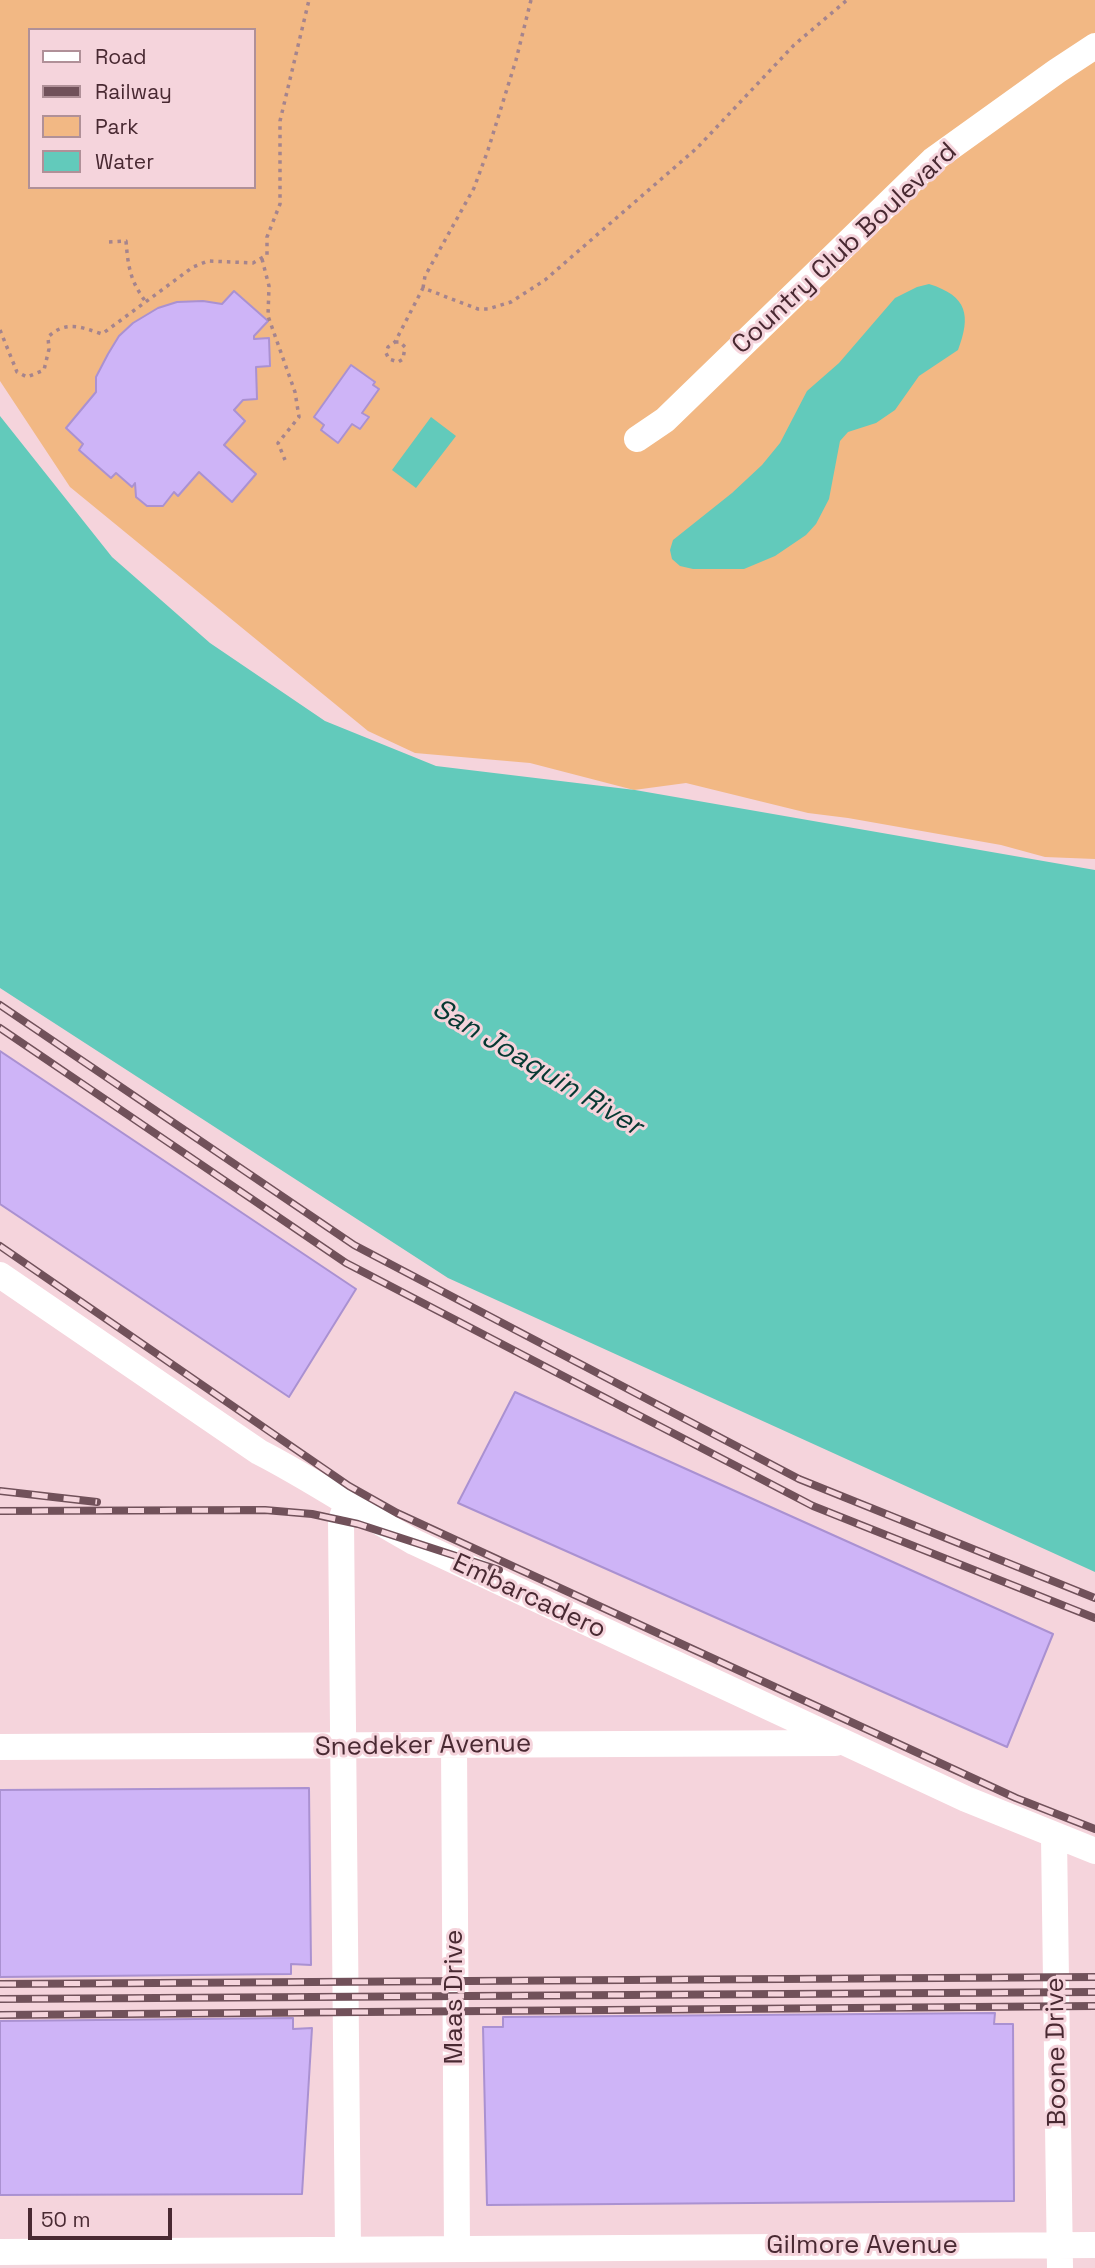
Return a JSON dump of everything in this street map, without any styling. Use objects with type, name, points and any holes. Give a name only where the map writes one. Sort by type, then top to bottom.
[{"type":"street","name":"Country Club Boulevard","points":[[637,439],[665,420],[933,160],[1095,46]]},
{"type":"street","name":"Embarcadero","points":[[0,1275],[259,1452],[414,1542],[966,1799],[1054,1837],[1095,1851]]},
{"type":"street","points":[[347,1504],[341,1520],[348,2249]]},
{"type":"street","name":"Snedeker Avenue","points":[[0,1748],[846,1743]]},
{"type":"street","name":"Maas Drive","points":[[454,1745],[457,2249]]},
{"type":"street","name":"Boone Drive","points":[[1054,1837],[1060,2257]]},
{"type":"street","name":"Gilmore Avenue","points":[[0,2252],[457,2249],[1060,2257],[1095,2245]]},
{"type":"path","points":[[0,330],[17,372],[27,377],[44,370],[48,359],[48,337],[55,330],[66,325],[77,325],[102,334],[193,267],[208,261],[253,263],[267,255],[267,237],[280,204],[280,121],[309,0]]},
{"type":"path","points":[[395,342],[400,342],[405,347],[404,359],[398,362],[388,359],[388,347],[395,342],[423,288],[425,276],[474,188],[488,150],[531,0]]},
{"type":"path","points":[[423,288],[478,309],[488,309],[511,302],[545,280],[697,148],[794,45],[847,0]]},
{"type":"path","points":[[109,242],[125,241],[134,287],[145,302]]},
{"type":"path","points":[[262,259],[269,286],[268,316],[298,405],[299,417],[278,443],[285,460]]},
{"type":"green space","points":[[0,0],[1095,0],[1095,859],[1045,857],[1001,845],[808,813],[686,783],[634,790],[530,763],[415,753],[368,731],[70,487],[0,381]]},
{"type":"water","points":[[929,284],[952,295],[963,309],[964,327],[958,350],[919,376],[895,410],[876,423],[848,432],[840,441],[829,499],[816,524],[806,535],[775,556],[744,569],[693,569],[680,566],[672,559],[670,550],[673,540],[732,493],[762,465],[780,443],[807,391],[839,363],[895,298]]},
{"type":"water","name":"San Joaquin River","points":[[0,416],[112,557],[210,643],[325,721],[436,766],[635,790],[1095,870],[1095,1572],[448,1278],[0,988]]},
{"type":"water","points":[[431,417],[456,436],[416,488],[392,470]]},
{"type":"building","points":[[234,291],[268,321],[254,339],[269,338],[270,366],[256,367],[257,399],[243,400],[234,410],[245,421],[224,445],[256,474],[232,502],[199,472],[178,496],[174,492],[163,506],[147,506],[136,497],[135,483],[132,487],[116,473],[111,478],[79,450],[83,444],[66,428],[96,392],[96,377],[108,354],[119,336],[133,323],[158,308],[177,302],[203,301],[222,304]]},
{"type":"building","points":[[351,365],[375,382],[373,385],[379,389],[362,413],[369,417],[360,429],[352,424],[338,443],[321,430],[324,425],[314,417]]},
{"type":"building","points":[[0,1051],[356,1289],[289,1397],[0,1204]]},
{"type":"building","points":[[515,1392],[1053,1634],[1007,1747],[458,1503]]},
{"type":"building","points":[[309,1788],[311,1965],[291,1964],[291,1974],[0,1977],[0,1790]]},
{"type":"building","points":[[995,2013],[994,2024],[1013,2024],[1014,2201],[487,2205],[483,2027],[503,2027],[503,2017]]},
{"type":"building","points":[[293,2018],[293,2029],[312,2028],[302,2194],[0,2195],[0,2021]]},
{"type":"railway","points":[[0,1005],[354,1245],[799,1479],[1095,1598]]},
{"type":"railway","points":[[0,1028],[346,1263],[813,1506],[1095,1618]]},
{"type":"railway","points":[[0,1246],[349,1486],[397,1513],[1016,1798],[1095,1829]]},
{"type":"railway","points":[[0,1491],[97,1502]]},
{"type":"railway","points":[[0,1511],[265,1510],[312,1514],[358,1524],[499,1570]]},
{"type":"railway","points":[[0,1984],[1095,1977]]},
{"type":"railway","points":[[0,1999],[1095,1992]]},
{"type":"railway","points":[[0,2015],[1095,2006]]}]
